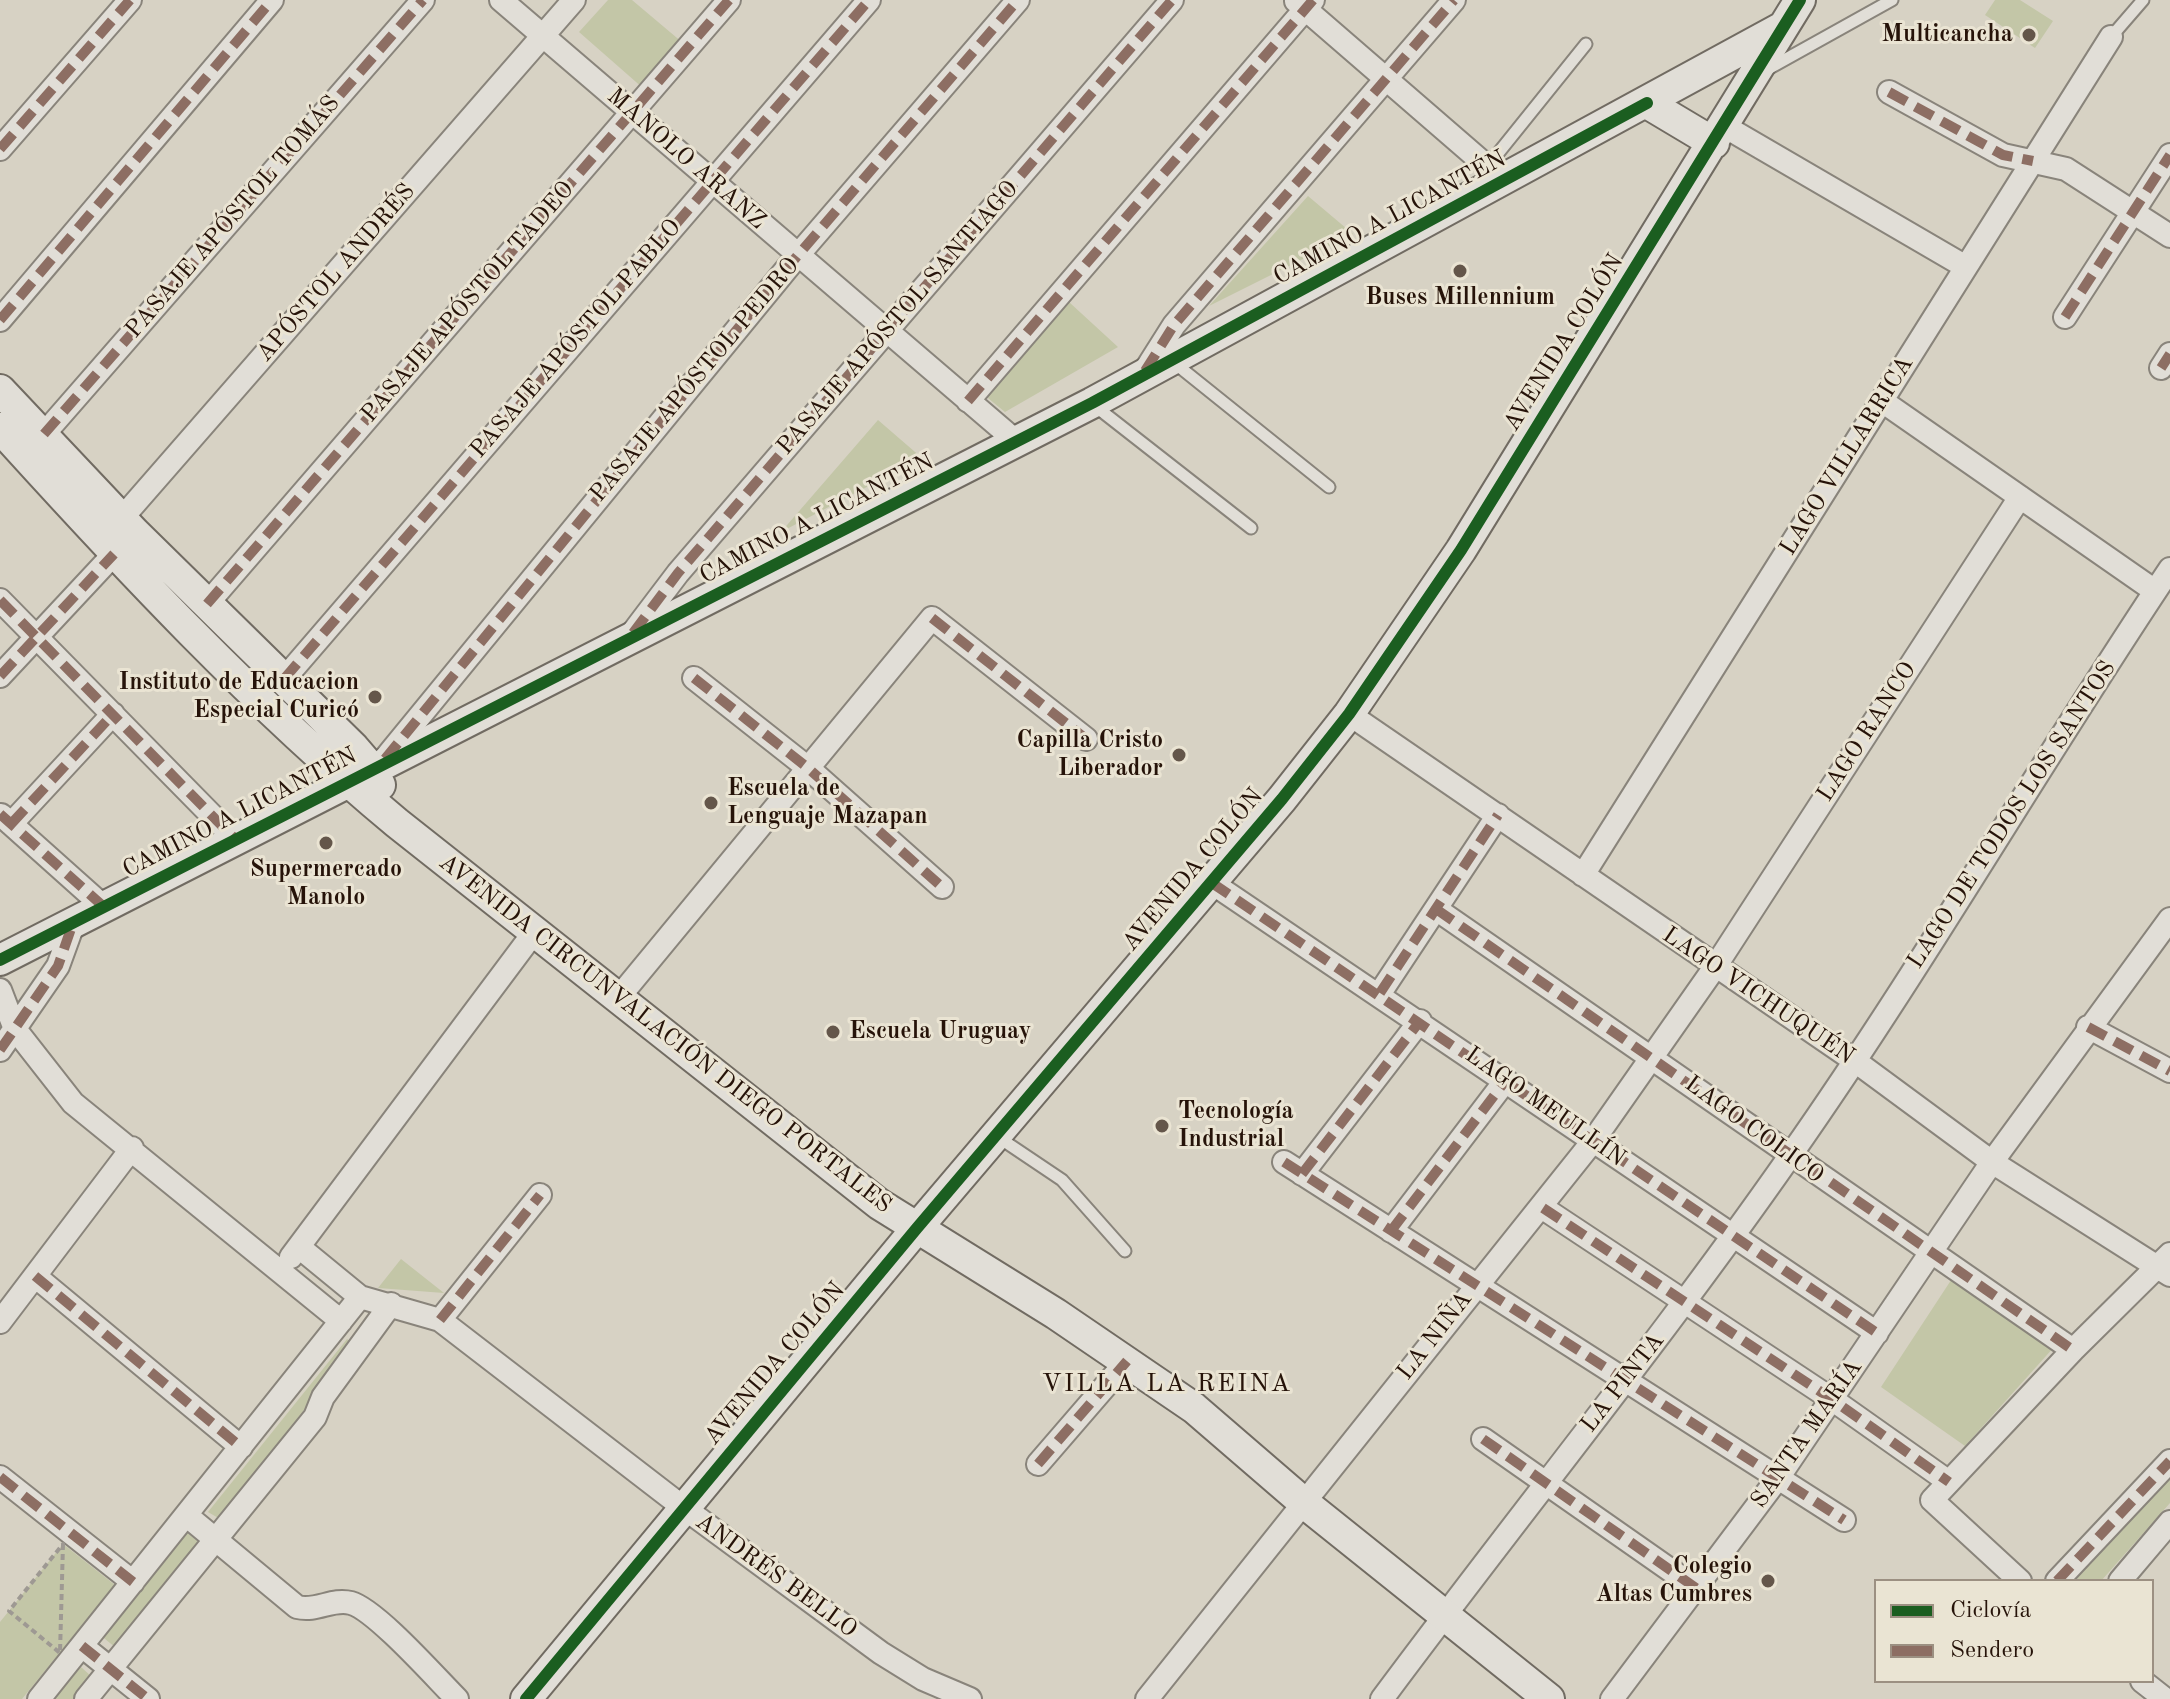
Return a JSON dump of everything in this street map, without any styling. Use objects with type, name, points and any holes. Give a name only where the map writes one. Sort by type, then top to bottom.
[{"type":"street","points":[[0,149],[130,0]]},
{"type":"street","points":[[0,320],[272,0]]},
{"type":"street","name":"PASAJE APÓSTOL TOMÁS","points":[[44,434],[423,0]]},
{"type":"street","name":"MANOLO ARANZ","points":[[501,0],[1017,442]]},
{"type":"street","name":"APÓSTOL ANDRÉS","points":[[114,554],[122,518],[574,0]]},
{"type":"street","name":"PASAJE APÓSTOL TADEO","points":[[207,604],[729,0]]},
{"type":"street","name":"PASAJE APÓSTOL PABLO","points":[[284,679],[869,0]]},
{"type":"street","name":"PASAJE APÓSTOL PEDRO","points":[[367,773],[798,255],[1018,0]]},
{"type":"street","name":"PASAJE APÓSTOL SANTIAGO","points":[[629,639],[678,573],[1172,0]]},
{"type":"street","points":[[1142,376],[1174,325],[1454,0]]},
{"type":"street","name":"AVENIDA COLÓN","points":[[526,1699],[917,1228],[1212,883],[1349,714],[1461,550],[1800,0]]},
{"type":"street","points":[[968,401],[1305,3],[1386,79],[1496,174]]},
{"type":"street","name":"CAMINO A LICANTÉN","points":[[0,960],[1092,403],[1171,361],[1496,174],[1647,103],[1782,27]]},
{"type":"street","name":"LAGO VILLARRICA","points":[[1583,875],[2111,37]]},
{"type":"street","points":[[1889,92],[2003,155],[2066,169],[2170,236]]},
{"type":"street","points":[[1647,103],[1719,135],[1966,267]]},
{"type":"street","points":[[2065,317],[2170,155]]},
{"type":"street","name":"AVENIDA CIRCUNVALACIÓN DIEGO PORTALES","points":[[0,390],[122,518],[284,679],[367,773],[397,823],[879,1204],[1127,1361],[1194,1408],[1303,1502],[1549,1699]]},
{"type":"street","points":[[1882,401],[2155,591]]},
{"type":"street","name":"AVENIDA CIRCUNVALACIÓN DIEGO PORTALES","points":[[0,428],[114,554],[367,773]]},
{"type":"street","name":"LAGO RANCO","points":[[1715,967],[2020,497]]},
{"type":"street","points":[[0,676],[114,554]]},
{"type":"street","name":"LAGO DE TODOS LOS SANTOS","points":[[1855,1061],[2170,569]]},
{"type":"street","points":[[0,600],[236,840]]},
{"type":"street","points":[[619,997],[932,618],[1086,739]]},
{"type":"street","points":[[694,678],[808,768],[942,887]]},
{"type":"street","points":[[104,907],[6,819],[113,714]]},
{"type":"street","name":"LAGO VICHUQUÉN","points":[[1349,714],[1855,1061],[1992,1162],[2166,1265]]},
{"type":"street","points":[[1380,993],[1498,815]]},
{"type":"street","name":"LAGO MEULLÍN","points":[[1212,883],[1380,993],[1877,1333]]},
{"type":"street","name":"LAGO COLICO","points":[[1436,909],[1931,1255],[2073,1350]]},
{"type":"street","name":"SANTA MARÍA","points":[[1612,1699],[1778,1478],[1992,1162],[2170,919]]},
{"type":"street","points":[[0,1050],[58,966],[74,922]]},
{"type":"street","points":[[281,1272],[535,931]]},
{"type":"street","name":"LA NIÑA","points":[[1147,1699],[1475,1284],[1543,1208],[1715,967]]},
{"type":"street","points":[[0,990],[15,1029],[73,1103],[341,1321]]},
{"type":"street","points":[[1420,1021],[1293,1168],[1844,1520]]},
{"type":"street","points":[[2088,1027],[2170,1071]]},
{"type":"street","name":"LA PINTA","points":[[1382,1699],[1684,1304],[1855,1061]]},
{"type":"street","points":[[1391,1231],[1506,1080]]},
{"type":"street","points":[[0,1322],[132,1148]]},
{"type":"street","points":[[440,1320],[540,1195]]},
{"type":"street","points":[[1543,1208],[1833,1400],[1949,1482]]},
{"type":"street","name":"ANDRÉS BELLO","points":[[299,1247],[360,1297],[440,1320],[684,1508],[881,1653],[923,1679],[970,1699]]},
{"type":"street","points":[[2018,1579],[1932,1500],[2073,1350],[2166,1265]]},
{"type":"street","points":[[35,1276],[241,1447]]},
{"type":"street","points":[[39,1699],[360,1297]]},
{"type":"street","points":[[86,1699],[315,1417],[323,1397],[391,1304]]},
{"type":"street","points":[[1038,1464],[1127,1361]]},
{"type":"street","points":[[1483,1439],[1696,1588]]},
{"type":"street","points":[[2059,1579],[2170,1461]]},
{"type":"street","points":[[0,1477],[133,1582]]},
{"type":"street","points":[[186,1515],[297,1607],[313,1609],[341,1601],[365,1610],[457,1699]]},
{"type":"street","points":[[2122,1579],[2170,1522]]},
{"type":"street","points":[[82,1646],[148,1699]]},
{"type":"street","points":[[2145,1683],[2165,1699]]},
{"type":"lane","points":[[1753,77],[1892,0]]},
{"type":"lane","points":[[2111,37],[2143,0]]},
{"type":"lane","points":[[1496,174],[1586,44]]},
{"type":"lane","points":[[1171,361],[1329,487]]},
{"type":"lane","points":[[1092,403],[1251,528]]},
{"type":"lane","points":[[996,1136],[1062,1180],[1125,1251]]},
{"type":"path","points":[[63,1544],[62,1575],[60,1653],[9,1611],[63,1544]]},
{"type":"green space","points":[[608,0],[632,0],[683,43],[644,89],[579,32]]},
{"type":"green space","name":"Multicancha","points":[[1995,0],[2020,0],[2053,21],[2035,48],[1985,15]]},
{"type":"green space","points":[[1308,196],[1353,234],[1209,306]]},
{"type":"green space","points":[[1069,302],[1118,347],[1005,412],[983,394]]},
{"type":"green space","points":[[878,420],[922,458],[781,532]]},
{"type":"green space","points":[[401,1259],[444,1293],[378,1288]]},
{"type":"green space","points":[[1959,1268],[2064,1336],[1965,1446],[1881,1387]]},
{"type":"green space","points":[[347,1339],[354,1344],[224,1516],[220,1519],[208,1512]]},
{"type":"green space","points":[[2170,1465],[2170,1503],[2103,1579],[2067,1579]]},
{"type":"green space","points":[[185,1531],[201,1544],[116,1648],[99,1634]]},
{"type":"green space","points":[[63,1544],[115,1585],[22,1699],[0,1699],[0,1622]]},
{"type":"green space","points":[[81,1667],[92,1677],[74,1699],[54,1699]]},
{"type":"marked path","points":[[0,149],[130,0]]},
{"type":"marked path","points":[[0,320],[272,0]]},
{"type":"marked path","points":[[44,434],[423,0]]},
{"type":"marked path","points":[[207,604],[729,0]]},
{"type":"marked path","points":[[284,679],[869,0]]},
{"type":"marked path","points":[[385,759],[798,255],[1018,0]]},
{"type":"marked path","points":[[633,633],[678,573],[1172,0]]},
{"type":"marked path","points":[[968,401],[1313,0]]},
{"type":"marked path","points":[[1145,371],[1174,325],[1454,0]]},
{"type":"marked path","points":[[1889,92],[2003,155],[2033,161]]},
{"type":"marked path","points":[[2065,317],[2170,155]]},
{"type":"marked path","points":[[2161,368],[2170,354]]},
{"type":"marked path","points":[[0,676],[114,554]]},
{"type":"marked path","points":[[0,600],[236,840]]},
{"type":"marked path","points":[[932,618],[1086,739]]},
{"type":"marked path","points":[[694,678],[808,768],[942,887]]},
{"type":"marked path","points":[[11,824],[113,714]]},
{"type":"marked path","points":[[0,814],[104,907]]},
{"type":"marked path","points":[[1380,993],[1498,815]]},
{"type":"marked path","points":[[1212,883],[1877,1333]]},
{"type":"marked path","points":[[1436,909],[2073,1350]]},
{"type":"marked path","points":[[0,1050],[58,966],[73,923]]},
{"type":"marked path","points":[[1302,1174],[1420,1021]]},
{"type":"marked path","points":[[2088,1027],[2170,1071]]},
{"type":"marked path","points":[[1391,1231],[1506,1080]]},
{"type":"marked path","points":[[1284,1162],[1844,1520]]},
{"type":"marked path","points":[[440,1320],[540,1195]]},
{"type":"marked path","points":[[1543,1208],[1833,1400],[1949,1482]]},
{"type":"marked path","points":[[35,1276],[241,1447]]},
{"type":"marked path","points":[[1038,1464],[1127,1361]]},
{"type":"marked path","points":[[1483,1439],[1696,1588]]},
{"type":"marked path","points":[[2059,1579],[2170,1461]]},
{"type":"marked path","points":[[0,1477],[133,1582]]},
{"type":"marked path","points":[[82,1646],[148,1699]]},
{"type":"cycle path","points":[[526,1699],[917,1228],[1282,799],[1349,714],[1461,550],[1800,0]]},
{"type":"cycle path","points":[[0,960],[1092,403],[1647,103]]},
{"type":"place","name":"Multicancha","points":[[2029,35]]},
{"type":"place","name":"Buses Millennium","points":[[1460,271]]},
{"type":"place","name":"Instituto de Educacion Especial Curicó","points":[[375,697]]},
{"type":"place","name":"Capilla Cristo Liberador","points":[[1179,755]]},
{"type":"place","name":"Escuela de Lenguaje Mazapan","points":[[711,803]]},
{"type":"place","name":"Supermercado Manolo","points":[[326,843]]},
{"type":"place","name":"Escuela Uruguay","points":[[833,1032]]},
{"type":"place","name":"Tecnología Industrial","points":[[1162,1126]]},
{"type":"place","name":"Colegio Altas Cumbres","points":[[1768,1581]]},
{"type":"district","name":"VILLA LA REINA","points":[[1167,1384]]}]
